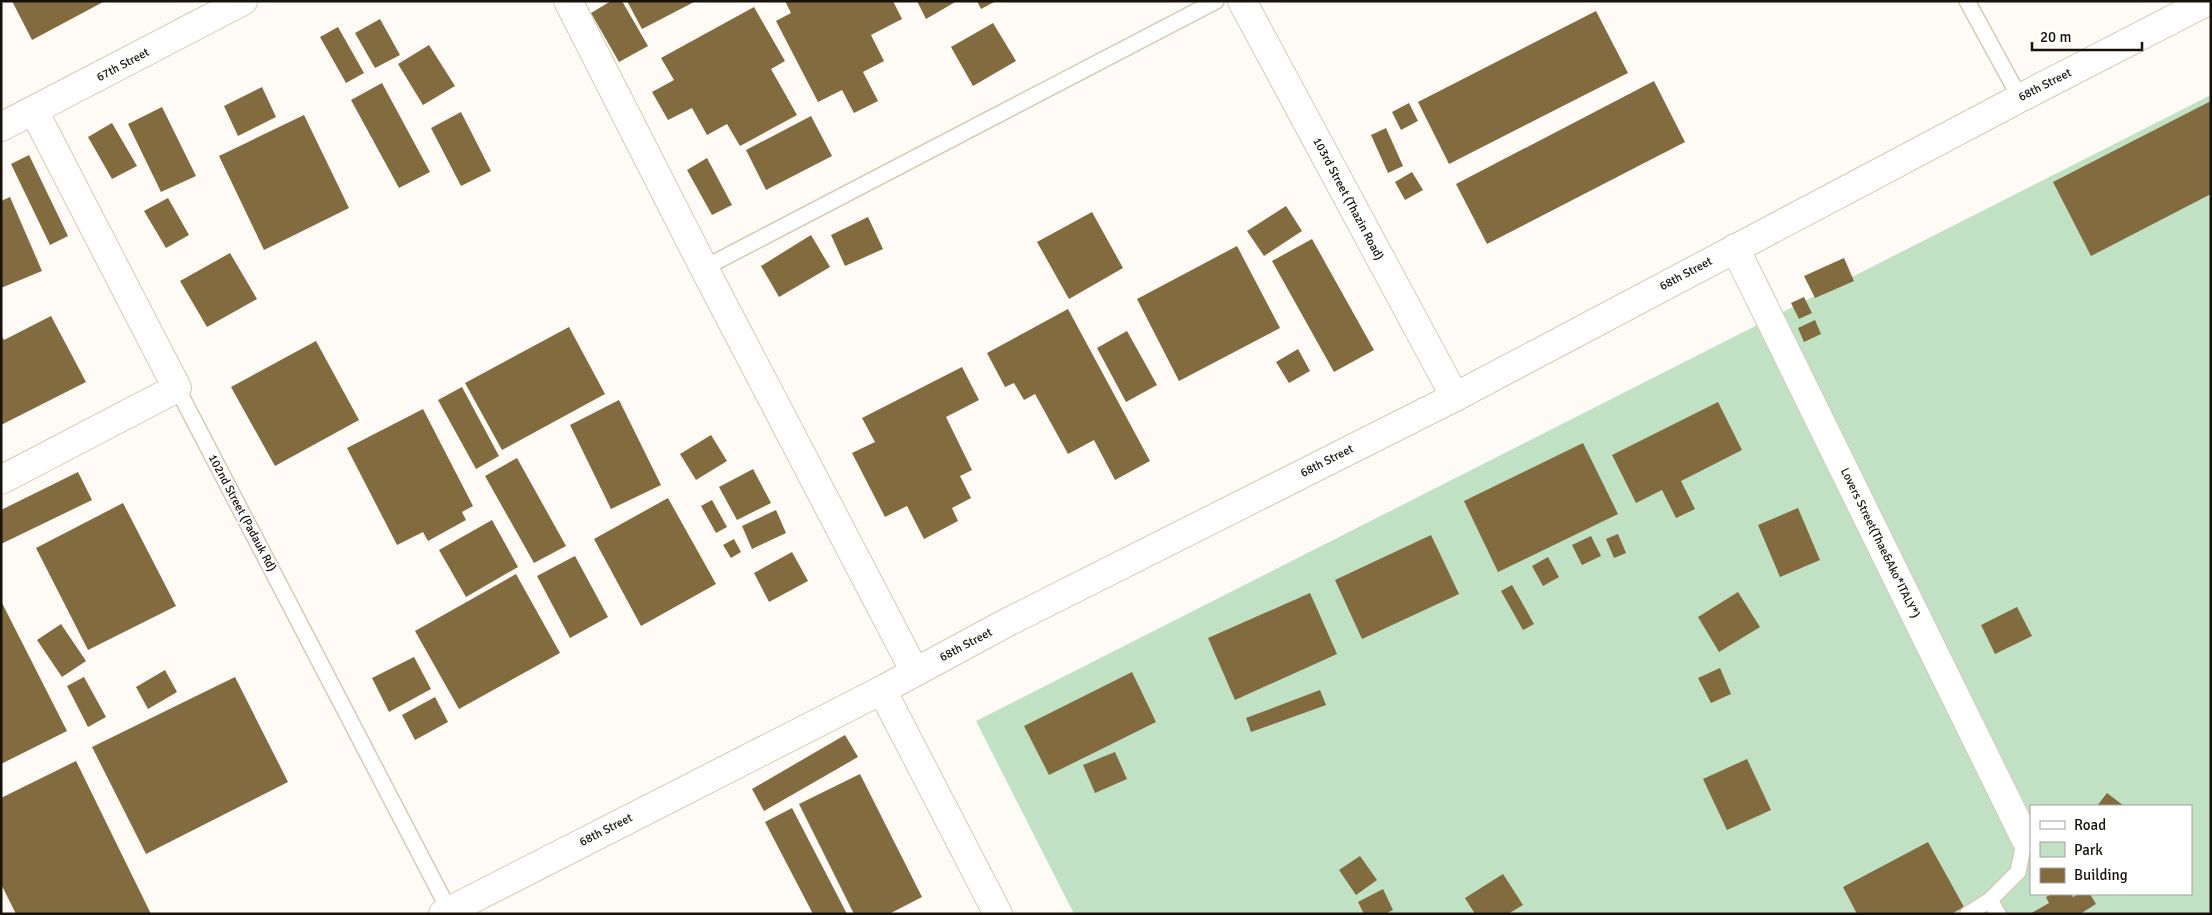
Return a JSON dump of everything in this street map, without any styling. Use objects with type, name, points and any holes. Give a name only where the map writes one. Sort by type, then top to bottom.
[{"type":"street","name":"67th Street","points":[[1,127],[34,112],[244,1]]},
{"type":"street","points":[[568,1],[704,268],[915,672]]},
{"type":"street","name":"103rd Street (Thazin Road)","points":[[1242,1],[1455,397]]},
{"type":"street","name":"68th Street","points":[[447,913],[882,690],[1006,623],[1455,397],[2020,98],[2208,1]]},
{"type":"street","name":"102nd Street (Padauk Rd)","points":[[34,112],[177,388]]},
{"type":"street","name":"Lovers Street(Thae&Ako*ITALY*)","points":[[1735,248],[2025,838]]},
{"type":"street","points":[[1,480],[177,388]]},
{"type":"street","points":[[882,690],[998,914]]},
{"type":"lane","points":[[704,268],[1216,1]]},
{"type":"lane","points":[[1967,1],[2020,98]]},
{"type":"lane","name":"102nd Street (Padauk Rd)","points":[[177,388],[447,913]]},
{"type":"lane","points":[[1968,914],[1990,900],[2018,872],[2025,838]]},
{"type":"lane","points":[[1990,900],[1998,914]]},
{"type":"green space","points":[[2211,95],[2211,914],[1074,914],[976,721]]},
{"type":"building","points":[[12,1],[105,1],[32,40]]},
{"type":"building","points":[[611,1],[622,1],[648,46],[619,62],[591,13]]},
{"type":"building","points":[[627,1],[696,1],[642,29]]},
{"type":"building","points":[[785,1],[893,1],[902,19],[871,35],[884,61],[863,72],[878,101],[854,113],[842,90],[818,102],[776,21],[791,13]]},
{"type":"building","points":[[917,1],[957,1],[926,19]]},
{"type":"building","points":[[977,1],[996,1],[981,9]]},
{"type":"building","points":[[754,7],[785,61],[771,69],[797,115],[740,146],[727,124],[707,135],[692,108],[668,120],[652,92],[674,80],[661,58]]},
{"type":"building","points":[[1596,11],[1628,73],[1449,164],[1418,102]]},
{"type":"building","points":[[380,19],[400,55],[375,68],[355,33]]},
{"type":"building","points":[[993,23],[1016,61],[973,86],[951,47]]},
{"type":"building","points":[[338,27],[364,73],[346,83],[320,37]]},
{"type":"building","points":[[429,45],[455,86],[423,105],[398,64]]},
{"type":"building","points":[[1654,81],[1685,142],[1487,244],[1456,184]]},
{"type":"building","points":[[382,83],[430,172],[399,188],[351,100]]},
{"type":"building","points":[[262,87],[276,117],[238,136],[224,106]]},
{"type":"building","points":[[2211,101],[2211,194],[2091,256],[2053,182]]},
{"type":"building","points":[[1409,103],[1418,121],[1401,130],[1392,112]]},
{"type":"building","points":[[162,107],[196,176],[161,192],[128,124]]},
{"type":"building","points":[[461,112],[491,171],[461,186],[431,128]]},
{"type":"building","points":[[304,115],[349,208],[264,250],[219,156]]},
{"type":"building","points":[[811,116],[832,156],[766,190],[746,150]]},
{"type":"building","points":[[112,123],[137,166],[112,179],[88,137]]},
{"type":"building","points":[[1386,128],[1403,166],[1388,173],[1371,135]]},
{"type":"building","points":[[29,155],[68,236],[50,245],[11,164]]},
{"type":"building","points":[[707,158],[732,205],[712,215],[687,170]]},
{"type":"building","points":[[1412,172],[1423,190],[1405,200],[1395,182]]},
{"type":"building","points":[[10,197],[42,271],[1,288],[1,201]]},
{"type":"building","points":[[168,198],[189,235],[166,248],[144,211]]},
{"type":"building","points":[[1286,206],[1302,231],[1264,256],[1247,231]]},
{"type":"building","points":[[1092,212],[1123,268],[1069,299],[1037,242]]},
{"type":"building","points":[[868,217],[883,249],[845,266],[831,235]]},
{"type":"building","points":[[811,235],[830,267],[779,297],[761,266]]},
{"type":"building","points":[[1312,239],[1374,350],[1334,372],[1272,261]]},
{"type":"building","points":[[1237,246],[1280,328],[1179,381],[1137,299]]},
{"type":"building","points":[[230,253],[257,299],[207,327],[180,281]]},
{"type":"building","points":[[1844,258],[1854,281],[1815,298],[1804,276]]},
{"type":"building","points":[[1804,297],[1812,313],[1799,319],[1791,303]]},
{"type":"building","points":[[1068,309],[1150,461],[1115,480],[1094,440],[1068,454],[1035,394],[1024,400],[1014,383],[1005,387],[987,353]]},
{"type":"building","points":[[51,316],[86,382],[1,425],[1,335],[4,340]]},
{"type":"building","points":[[1815,320],[1821,334],[1804,342],[1798,328]]},
{"type":"building","points":[[569,327],[605,394],[502,450],[465,383]]},
{"type":"building","points":[[1127,331],[1157,385],[1126,402],[1097,348]]},
{"type":"building","points":[[316,341],[359,420],[275,466],[231,387]]},
{"type":"building","points":[[1298,349],[1310,371],[1289,383],[1276,362]]},
{"type":"building","points":[[962,367],[979,400],[946,417],[972,470],[960,476],[971,498],[952,508],[958,521],[924,539],[907,506],[885,517],[852,453],[875,442],[862,418]]},
{"type":"building","points":[[462,387],[499,456],[476,469],[438,400]]},
{"type":"building","points":[[619,400],[661,485],[611,509],[570,425]]},
{"type":"building","points":[[1718,402],[1742,450],[1681,481],[1695,509],[1676,518],[1662,490],[1636,503],[1612,455]]},
{"type":"building","points":[[423,409],[473,506],[462,512],[466,520],[428,541],[423,532],[397,545],[347,448]]},
{"type":"building","points":[[711,435],[727,461],[696,480],[680,454]]},
{"type":"building","points":[[1583,443],[1618,514],[1498,572],[1464,501]]},
{"type":"building","points":[[517,458],[566,546],[534,563],[485,476]]},
{"type":"building","points":[[753,469],[771,503],[737,520],[719,487]]},
{"type":"building","points":[[78,472],[92,500],[1,544],[1,510]]},
{"type":"building","points":[[668,498],[716,584],[641,626],[594,539]]},
{"type":"building","points":[[712,500],[727,527],[716,533],[701,506]]},
{"type":"building","points":[[123,503],[176,606],[88,650],[36,548]]},
{"type":"building","points":[[1798,508],[1820,560],[1780,577],[1758,525]]},
{"type":"building","points":[[776,510],[786,533],[752,549],[742,526]]},
{"type":"building","points":[[492,520],[518,567],[466,597],[439,550]]},
{"type":"building","points":[[1618,534],[1626,553],[1614,558],[1606,539]]},
{"type":"building","points":[[1431,535],[1459,594],[1362,639],[1335,580]]},
{"type":"building","points":[[1591,536],[1601,556],[1582,565],[1572,545]]},
{"type":"building","points":[[734,539],[741,552],[731,558],[723,545]]},
{"type":"building","points":[[792,552],[808,581],[769,602],[754,573]]},
{"type":"building","points":[[575,556],[608,617],[570,638],[537,576]]},
{"type":"building","points":[[1548,557],[1559,577],[1543,586],[1532,566]]},
{"type":"building","points":[[516,574],[560,653],[459,709],[415,631]]},
{"type":"building","points":[[1512,585],[1534,624],[1523,630],[1501,591]]},
{"type":"building","points":[[1738,592],[1760,627],[1719,652],[1698,617]]},
{"type":"building","points":[[1310,593],[1337,654],[1235,700],[1208,638]]},
{"type":"building","points":[[1,601],[67,731],[1,764]]},
{"type":"building","points":[[2017,607],[2032,636],[1995,654],[1981,625]]},
{"type":"building","points":[[61,624],[86,661],[62,677],[37,640]]},
{"type":"building","points":[[414,657],[431,689],[389,712],[372,678]]},
{"type":"building","points":[[1720,668],[1731,694],[1711,703],[1698,678]]},
{"type":"building","points":[[165,670],[177,692],[148,709],[136,687]]},
{"type":"building","points":[[1132,672],[1156,722],[1049,775],[1024,726]]},
{"type":"building","points":[[84,677],[106,717],[88,727],[67,686]]},
{"type":"building","points":[[235,677],[288,782],[146,854],[92,747]]},
{"type":"building","points":[[1320,690],[1326,705],[1251,732],[1246,718]]},
{"type":"building","points":[[435,697],[448,722],[415,740],[402,715]]},
{"type":"building","points":[[845,735],[858,757],[764,811],[752,789]]},
{"type":"building","points":[[1115,752],[1127,779],[1095,793],[1083,765]]},
{"type":"building","points":[[1747,759],[1771,810],[1727,830],[1703,779]]},
{"type":"building","points":[[76,761],[151,914],[16,914],[1,884],[1,798]]},
{"type":"building","points":[[860,774],[922,897],[889,914],[854,914],[799,804]]},
{"type":"building","points":[[2107,793],[2123,805],[2098,805]]},
{"type":"building","points":[[792,808],[847,914],[813,914],[765,822]]},
{"type":"building","points":[[1928,842],[1964,907],[1951,914],[1857,914],[1843,887]]},
{"type":"building","points":[[1360,856],[1377,880],[1356,895],[1339,870]]},
{"type":"building","points":[[1503,874],[1523,905],[1508,914],[1475,914],[1465,898]]},
{"type":"building","points":[[1383,889],[1393,910],[1385,914],[1364,914],[1358,902]]},
{"type":"building","points":[[2050,895],[2072,895],[2073,897],[2077,895],[2091,895],[2096,904],[2080,914],[2030,914],[2049,903],[2046,897]]}]
